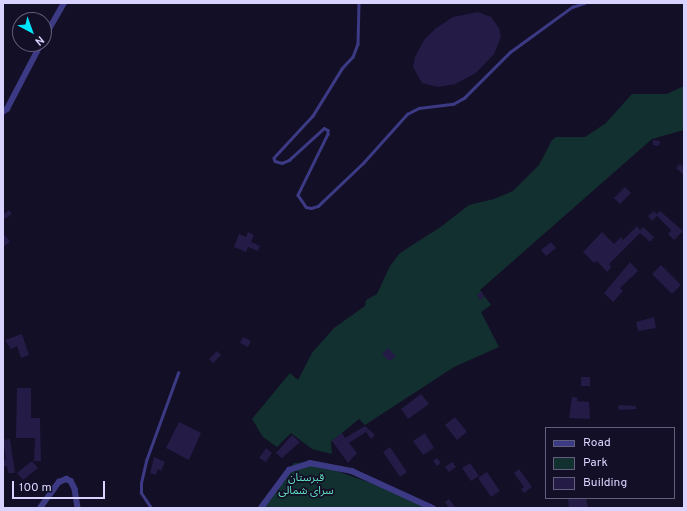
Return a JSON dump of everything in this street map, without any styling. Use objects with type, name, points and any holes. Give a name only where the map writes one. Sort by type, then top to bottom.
[{"type":"street","points":[[52,24],[64,3]]},
{"type":"street","points":[[3,112],[7,109],[37,52]]},
{"type":"street","points":[[262,508],[289,470],[310,463],[352,471],[433,508]]},
{"type":"street","points":[[40,508],[58,482],[66,479],[71,481],[75,489],[78,508]]},
{"type":"lane","points":[[359,3],[358,44],[353,57],[342,69],[313,116],[274,158],[275,161],[282,163],[289,160],[324,128],[328,130],[328,134],[298,195],[306,207],[318,206],[363,163],[407,114],[420,108],[453,104],[464,98],[510,52],[572,7],[584,3]]},
{"type":"lane","points":[[151,508],[141,493],[141,483],[146,461],[178,373]]},
{"type":"green space","points":[[684,86],[684,130],[652,139],[480,290],[491,305],[481,312],[499,347],[454,367],[365,425],[359,419],[331,442],[332,454],[312,449],[291,433],[277,447],[263,437],[252,419],[290,373],[298,380],[312,353],[334,328],[365,306],[366,300],[377,294],[390,266],[400,253],[442,226],[469,205],[494,199],[513,191],[539,165],[552,140],[556,137],[585,137],[606,123],[632,94],[667,94]]},
{"type":"green space","name":"قبرستان سرای شمالی","points":[[311,462],[371,483],[427,508],[259,508],[294,463]]},
{"type":"building","points":[[478,12],[491,17],[499,28],[501,37],[494,54],[476,73],[455,84],[438,87],[422,83],[413,67],[415,57],[424,40],[435,29],[453,17]]},
{"type":"building","points":[[653,140],[660,141],[659,146],[653,145]]},
{"type":"building","points":[[680,164],[684,168],[684,175],[676,168]]},
{"type":"building","points":[[625,187],[631,193],[620,204],[614,198]]},
{"type":"building","points":[[9,210],[12,214],[3,220],[3,215]]},
{"type":"building","points":[[654,211],[657,214],[660,211],[683,231],[674,240],[668,234],[671,230],[657,216],[652,221],[648,216]]},
{"type":"building","points":[[637,226],[640,230],[643,227],[654,237],[650,242],[640,233],[609,264],[611,267],[607,272],[597,261],[594,263],[583,252],[602,232],[614,244],[621,237],[623,240]]},
{"type":"building","points":[[248,232],[254,235],[251,242],[260,246],[258,251],[248,247],[246,252],[234,247],[239,234],[246,237]]},
{"type":"building","points":[[3,233],[10,242],[3,247]]},
{"type":"building","points":[[551,242],[556,248],[546,256],[541,250]]},
{"type":"building","points":[[630,262],[638,271],[620,288],[623,291],[613,302],[604,293]]},
{"type":"building","points":[[661,265],[681,285],[672,294],[652,274]]},
{"type":"building","points":[[482,292],[484,297],[480,300],[477,295]]},
{"type":"building","points":[[654,317],[656,328],[638,331],[636,322]]},
{"type":"building","points":[[22,334],[29,355],[21,358],[17,346],[11,349],[5,340]]},
{"type":"building","points":[[243,337],[251,341],[248,347],[240,343]]},
{"type":"building","points":[[388,348],[396,357],[389,361],[382,354]]},
{"type":"building","points":[[217,351],[221,355],[213,363],[209,359]]},
{"type":"building","points":[[581,377],[590,377],[590,386],[581,386]]},
{"type":"building","points":[[17,388],[31,388],[31,418],[40,418],[41,461],[34,461],[35,438],[16,438]]},
{"type":"building","points":[[421,394],[429,404],[408,419],[401,409]]},
{"type":"building","points":[[572,397],[578,398],[577,401],[589,402],[590,419],[569,418]]},
{"type":"building","points":[[619,405],[636,406],[636,409],[618,410]]},
{"type":"building","points":[[455,417],[467,432],[457,440],[445,425]]},
{"type":"building","points":[[179,422],[201,433],[189,460],[166,448]]},
{"type":"building","points":[[365,426],[375,435],[371,439],[366,432],[349,443],[357,453],[348,463],[332,441],[342,433],[345,438]]},
{"type":"building","points":[[425,433],[434,448],[423,455],[413,441]]},
{"type":"building","points":[[292,435],[300,442],[282,458],[276,453]]},
{"type":"building","points":[[10,439],[15,473],[8,473],[7,466],[3,467],[3,460],[6,459],[3,440]]},
{"type":"building","points":[[390,447],[407,472],[400,477],[383,452]]},
{"type":"building","points":[[266,448],[272,453],[266,462],[259,458]]},
{"type":"building","points":[[154,457],[165,462],[161,471],[158,469],[156,475],[150,473]]},
{"type":"building","points":[[437,458],[441,463],[437,466],[433,461]]},
{"type":"building","points":[[32,461],[38,468],[23,480],[17,473]]},
{"type":"building","points":[[452,462],[456,467],[449,472],[445,467]]},
{"type":"building","points":[[470,463],[479,476],[471,481],[462,468]]},
{"type":"building","points":[[519,469],[532,487],[524,493],[521,489],[524,487],[514,473]]},
{"type":"building","points":[[487,472],[500,491],[491,497],[478,478]]},
{"type":"building","points":[[449,499],[456,508],[449,508],[445,502]]},
{"type":"building","points":[[568,499],[586,499],[588,508],[569,508]]}]
